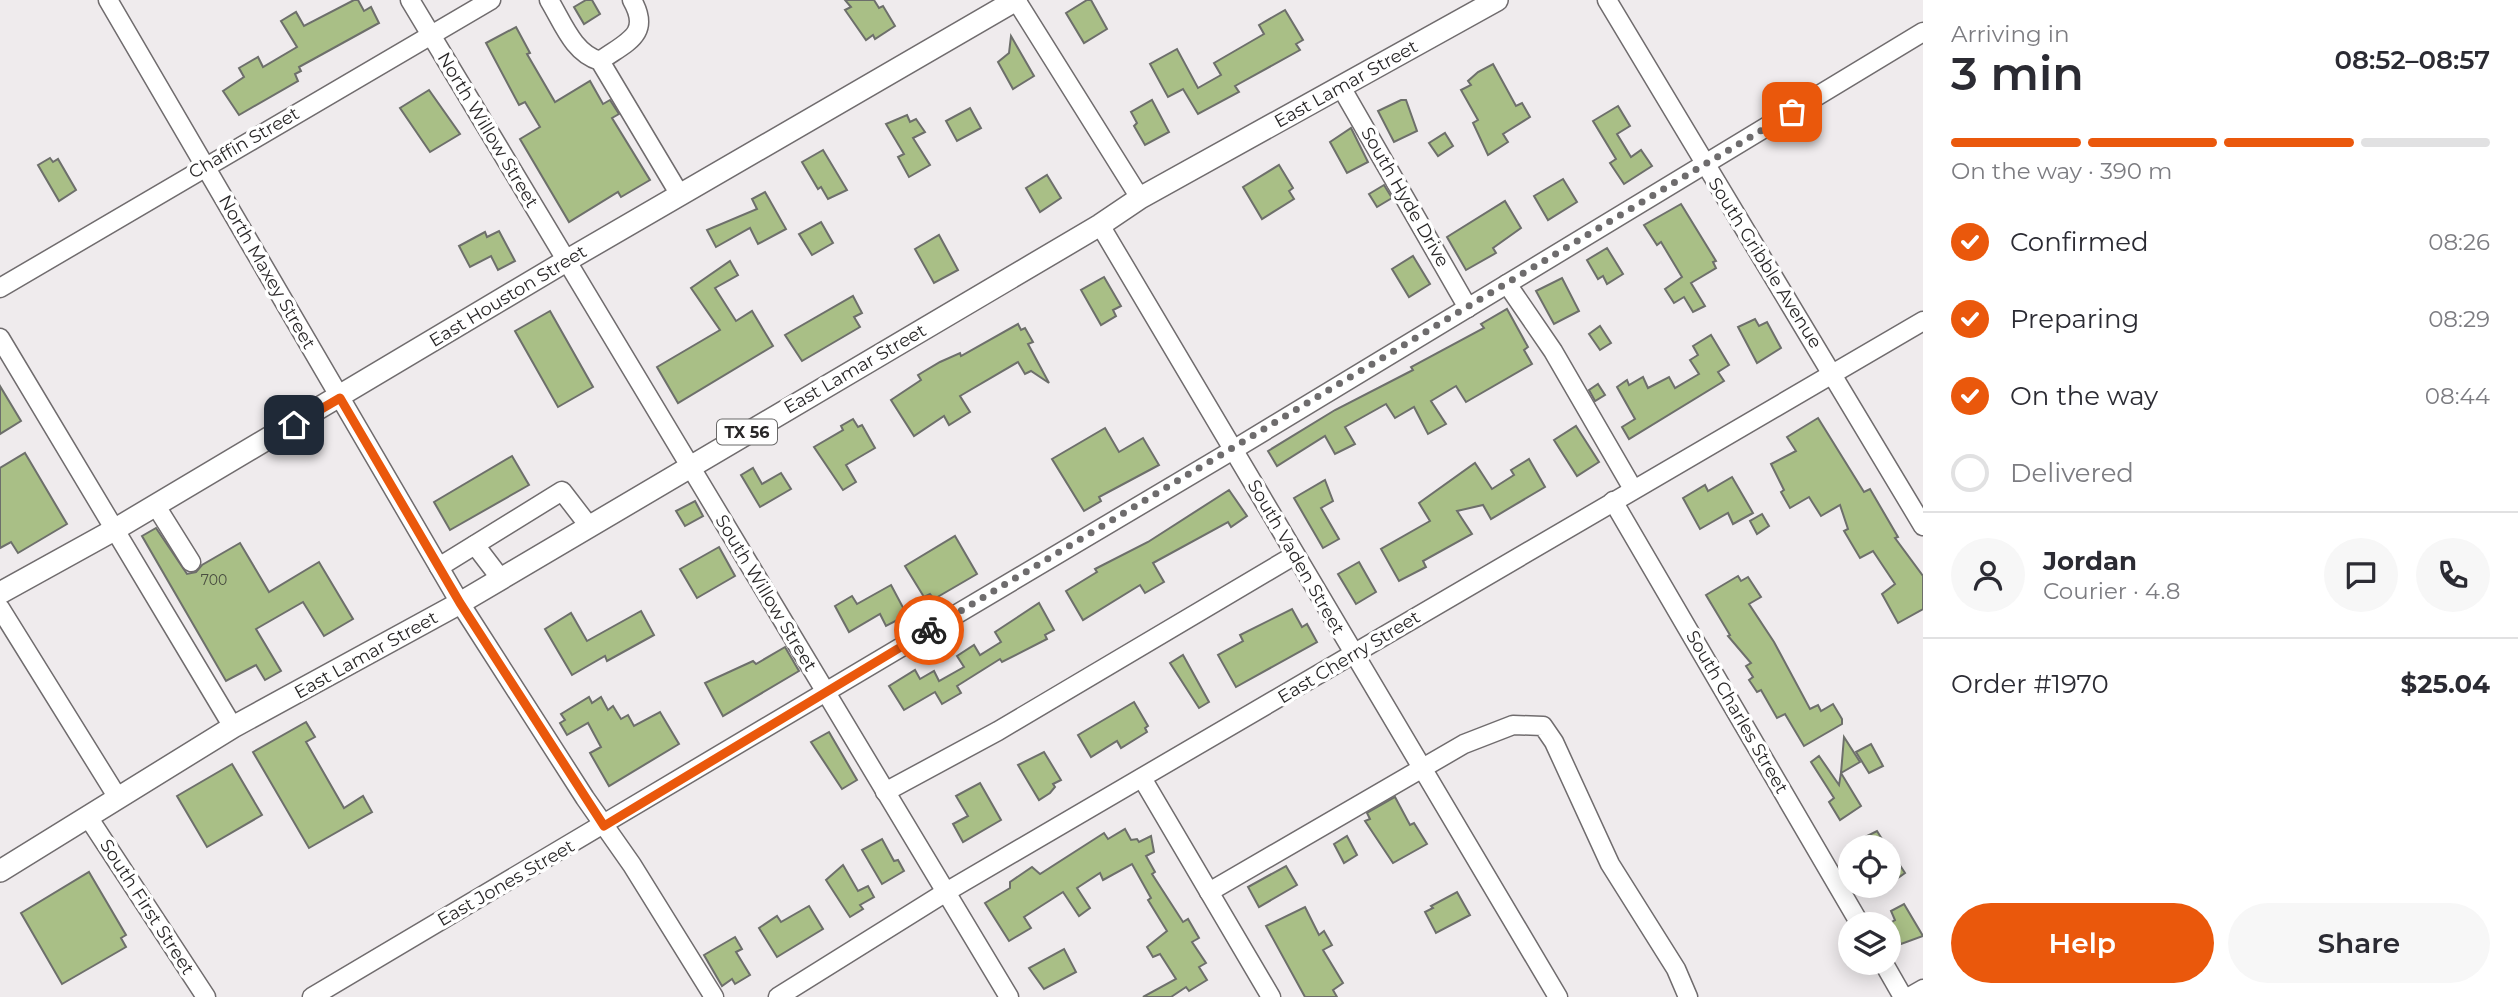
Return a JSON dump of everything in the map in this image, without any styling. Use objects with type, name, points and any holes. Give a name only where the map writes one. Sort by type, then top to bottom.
[{"type":"main road","name":"East Houston Street","points":[[0,593],[156,506],[566,261],[1016,0]]},
{"type":"main road","name":"East Lamar Street","points":[[0,871],[233,727],[460,603],[1100,225],[1140,198],[1497,0]]},
{"type":"street","name":"North Maxey Street","points":[[108,0],[460,603],[714,997]]},
{"type":"street","name":"North Willow Street","points":[[410,0],[566,261]]},
{"type":"street","name":"Chaffin Street","points":[[0,288],[205,165],[491,0]]},
{"type":"street","points":[[549,0],[577,47],[586,57],[600,61],[680,195]]},
{"type":"street","points":[[600,61],[638,33],[641,22],[632,0]]},
{"type":"street","points":[[1016,0],[1140,198]]},
{"type":"street","name":"South Gribble Avenue","points":[[1606,0],[1923,526]]},
{"type":"street","name":"East Jones Street","points":[[312,997],[1233,450],[1923,32]]},
{"type":"street","name":"South Hyde Drive","points":[[1341,87],[1468,308]]},
{"type":"street","name":"South Vaden Street","points":[[1100,225],[1558,997]]},
{"type":"street","name":"South Willow Street","points":[[566,261],[1008,997]]},
{"type":"street","points":[[1507,284],[1553,351],[1633,489]]},
{"type":"street","name":"East Cherry Street","points":[[778,997],[946,892],[1923,321]]},
{"type":"street","points":[[0,338],[233,727]]},
{"type":"street","points":[[439,567],[562,491],[589,526]]},
{"type":"street","name":"South Charles Street","points":[[1613,501],[1853,912]]},
{"type":"street","points":[[156,506],[191,562]]},
{"type":"street","points":[[475,545],[501,579]]},
{"type":"street","points":[[885,792],[998,731],[1295,555]]},
{"type":"street","points":[[0,608],[118,798]]},
{"type":"street","points":[[1209,892],[1371,800],[1421,767],[1493,732],[1520,724],[1543,726],[1554,742],[1610,864],[1676,969],[1688,997]]},
{"type":"street","points":[[1142,778],[1271,997]]},
{"type":"street","name":"South First Street","points":[[88,817],[206,997]]},
{"type":"street","points":[[1890,975],[1903,997]]},
{"type":"street","points":[[1909,997],[1923,989]]},
{"type":"building","points":[[358,0],[364,11],[371,7],[379,23],[299,67],[301,71],[295,74],[298,81],[239,115],[223,91],[244,77],[239,68],[258,57],[263,67],[297,47],[281,21],[296,12],[304,26]]},
{"type":"building","points":[[586,0],[592,0],[600,14],[584,24],[574,7]]},
{"type":"building","points":[[845,0],[874,0],[879,8],[883,6],[895,26],[875,39],[873,35],[866,40],[845,10],[851,7]]},
{"type":"building","points":[[1091,0],[1107,29],[1084,43],[1066,13]]},
{"type":"building","points":[[1285,10],[1303,40],[1296,44],[1300,50],[1235,86],[1239,92],[1198,114],[1183,89],[1168,97],[1150,64],[1177,49],[1198,88],[1221,75],[1214,63],[1264,34],[1259,25]]},
{"type":"building","points":[[516,27],[530,53],[527,54],[555,102],[590,81],[603,104],[610,100],[619,114],[612,118],[650,180],[621,197],[618,192],[569,222],[520,139],[540,127],[525,102],[519,105],[486,43]]},
{"type":"building","points":[[1011,36],[1034,76],[1013,89],[998,62],[1009,53]]},
{"type":"building","points":[[1493,64],[1516,106],[1522,103],[1530,117],[1503,134],[1508,142],[1488,155],[1473,123],[1478,120],[1461,90],[1471,85],[1468,81],[1478,72]]},
{"type":"building","points":[[429,90],[460,134],[430,152],[400,108]]},
{"type":"building","points":[[1152,100],[1169,132],[1145,145],[1134,126],[1137,123],[1131,112]]},
{"type":"building","points":[[1406,100],[1417,131],[1394,142],[1378,111]]},
{"type":"building","points":[[1618,106],[1630,126],[1617,134],[1631,157],[1641,150],[1652,166],[1624,184],[1610,163],[1616,159],[1593,121]]},
{"type":"building","points":[[970,108],[981,128],[957,141],[946,121]]},
{"type":"building","points":[[907,115],[910,122],[916,119],[925,132],[913,138],[930,165],[909,177],[898,157],[904,154],[886,124]]},
{"type":"building","points":[[1351,128],[1368,162],[1347,173],[1330,142]]},
{"type":"building","points":[[1445,133],[1453,146],[1438,156],[1429,143]]},
{"type":"building","points":[[823,150],[847,190],[828,199],[821,187],[818,189],[802,162]]},
{"type":"building","points":[[50,158],[53,162],[58,159],[76,190],[59,201],[38,165]]},
{"type":"building","points":[[1279,165],[1293,188],[1289,191],[1294,199],[1262,219],[1243,187]]},
{"type":"building","points":[[1047,175],[1061,198],[1040,212],[1026,188]]},
{"type":"building","points":[[1563,179],[1577,202],[1548,220],[1534,196]]},
{"type":"building","points":[[1384,185],[1392,198],[1377,207],[1369,194]]},
{"type":"building","points":[[765,192],[786,229],[758,244],[750,228],[716,247],[707,230],[757,209],[752,199]]},
{"type":"building","points":[[1505,201],[1521,228],[1493,248],[1496,253],[1466,270],[1447,237]]},
{"type":"building","points":[[1681,204],[1716,261],[1713,262],[1716,268],[1691,283],[1705,306],[1693,312],[1684,297],[1674,303],[1665,289],[1682,277],[1661,242],[1657,245],[1644,225]]},
{"type":"building","points":[[821,222],[833,243],[812,255],[799,234]]},
{"type":"building","points":[[499,231],[515,261],[498,270],[491,256],[470,267],[459,246],[485,232],[487,237]]},
{"type":"building","points":[[939,235],[958,270],[934,283],[915,249]]},
{"type":"building","points":[[1607,248],[1623,274],[1607,284],[1603,276],[1598,279],[1587,260]]},
{"type":"building","points":[[1413,256],[1430,284],[1409,297],[1392,269]]},
{"type":"building","points":[[730,261],[738,275],[715,288],[736,321],[752,311],[773,346],[678,403],[657,367],[720,330],[691,288]]},
{"type":"building","points":[[1104,277],[1121,306],[1113,310],[1116,316],[1101,325],[1081,290]]},
{"type":"building","points":[[1562,278],[1579,311],[1554,324],[1536,291]]},
{"type":"building","points":[[853,296],[862,313],[854,317],[860,327],[802,361],[785,335]]},
{"type":"building","points":[[1507,309],[1528,347],[1524,350],[1532,364],[1466,402],[1456,386],[1431,401],[1446,424],[1428,434],[1414,407],[1395,418],[1386,404],[1345,427],[1355,444],[1335,454],[1325,436],[1277,466],[1268,451],[1335,410],[1413,370],[1411,367],[1484,328],[1481,324]]},
{"type":"building","points":[[550,311],[593,387],[558,407],[515,331]]},
{"type":"building","points":[[1755,319],[1759,326],[1767,322],[1781,348],[1757,363],[1738,327]]},
{"type":"building","points":[[1018,324],[1021,330],[1025,328],[1033,342],[1028,344],[1049,383],[1031,371],[1025,374],[1018,362],[960,396],[970,412],[949,425],[944,416],[914,436],[891,400],[921,380],[918,375],[960,353],[961,356]]},
{"type":"building","points":[[1600,326],[1611,343],[1600,350],[1589,334]]},
{"type":"building","points":[[1711,335],[1729,365],[1718,372],[1724,381],[1629,439],[1622,427],[1635,419],[1617,387],[1627,380],[1629,385],[1643,377],[1648,388],[1669,377],[1675,388],[1699,374],[1690,360],[1698,355],[1693,346]]},
{"type":"building","points":[[1598,384],[1605,395],[1595,401],[1589,390]]},
{"type":"building","points":[[0,386],[21,421],[0,434]]},
{"type":"building","points":[[1818,418],[1864,492],[1870,489],[1898,537],[1895,538],[1923,576],[1923,609],[1898,623],[1882,594],[1895,584],[1873,551],[1860,558],[1844,531],[1848,529],[1840,505],[1821,516],[1809,497],[1790,508],[1781,492],[1784,490],[1771,464],[1796,451],[1787,437]]},
{"type":"building","points":[[853,419],[858,427],[862,425],[875,448],[846,465],[856,482],[843,490],[814,447],[843,430],[841,426]]},
{"type":"building","points":[[1576,426],[1599,462],[1577,476],[1554,440]]},
{"type":"building","points":[[1105,428],[1119,452],[1143,438],[1159,465],[1099,497],[1101,501],[1084,511],[1052,459]]},
{"type":"building","points":[[25,453],[67,524],[18,553],[11,542],[0,548],[0,468]]},
{"type":"building","points":[[512,456],[529,485],[450,530],[434,502]]},
{"type":"building","points":[[1529,459],[1545,487],[1491,519],[1483,505],[1457,511],[1472,534],[1423,561],[1426,567],[1399,581],[1381,549],[1430,521],[1419,503],[1475,463],[1492,489],[1514,475],[1511,470]]},
{"type":"building","points":[[753,468],[762,484],[781,473],[791,489],[760,507],[741,475]]},
{"type":"building","points":[[1732,477],[1753,513],[1733,524],[1728,513],[1700,529],[1683,498],[1705,485],[1708,491]]},
{"type":"building","points":[[1325,480],[1333,501],[1321,508],[1339,539],[1323,548],[1294,498]]},
{"type":"building","points":[[1229,490],[1247,516],[1231,527],[1228,522],[1153,563],[1164,582],[1145,593],[1140,585],[1083,620],[1066,591],[1097,572],[1095,569],[1148,542]]},
{"type":"building","points":[[695,501],[703,516],[685,526],[676,511]]},
{"type":"building","points":[[1762,514],[1769,526],[1757,534],[1750,521]]},
{"type":"building","points":[[156,528],[187,574],[196,572],[202,565],[240,543],[269,592],[319,562],[353,619],[324,636],[303,602],[256,629],[281,671],[265,680],[256,665],[226,681],[142,536]]},
{"type":"building","points":[[955,536],[977,574],[934,599],[930,594],[924,597],[905,566]]},
{"type":"building","points":[[719,547],[735,576],[697,598],[680,569]]},
{"type":"building","points":[[1359,562],[1376,592],[1356,604],[1338,574]]},
{"type":"building","points":[[1738,576],[1741,581],[1748,577],[1761,597],[1749,604],[1774,642],[1810,709],[1818,705],[1821,711],[1833,704],[1842,719],[1842,724],[1804,746],[1785,714],[1777,718],[1761,690],[1757,692],[1749,680],[1753,677],[1746,666],[1751,663],[1728,636],[1730,635],[1706,595]]},
{"type":"building","points":[[891,585],[907,615],[886,626],[880,614],[849,632],[835,606],[852,596],[857,604]]},
{"type":"building","points":[[1039,603],[1054,630],[1045,635],[1047,639],[1002,662],[1000,659],[957,686],[961,693],[942,704],[935,692],[904,710],[889,686],[915,670],[920,679],[934,671],[939,681],[964,667],[957,656],[974,645],[980,655],[1001,642],[995,632]]},
{"type":"building","points":[[1292,609],[1302,627],[1307,624],[1317,642],[1236,687],[1218,655],[1243,641],[1240,635]]},
{"type":"building","points":[[641,611],[654,635],[607,661],[605,656],[572,675],[545,629],[571,613],[587,641]]},
{"type":"building","points":[[785,647],[799,671],[723,716],[705,683],[753,661],[756,664]]},
{"type":"building","points":[[1183,655],[1209,702],[1199,708],[1170,663]]},
{"type":"building","points":[[589,697],[592,703],[601,697],[608,710],[613,706],[621,719],[628,715],[634,726],[660,712],[679,744],[609,786],[590,753],[601,747],[588,723],[567,735],[560,723],[565,720],[561,714]]},
{"type":"building","points":[[1134,702],[1148,726],[1145,728],[1147,732],[1121,748],[1117,741],[1091,757],[1078,735]]},
{"type":"building","points":[[306,722],[315,737],[306,742],[344,808],[363,796],[372,812],[309,848],[253,752]]},
{"type":"building","points":[[829,732],[857,780],[842,789],[811,742]]},
{"type":"building","points":[[1844,737],[1860,762],[1841,773]]},
{"type":"building","points":[[1871,744],[1883,766],[1869,773],[1856,752]]},
{"type":"building","points":[[1044,752],[1061,780],[1053,784],[1055,787],[1050,793],[1039,800],[1018,765]]},
{"type":"building","points":[[1819,756],[1839,785],[1841,773],[1861,806],[1840,820],[1829,802],[1834,798],[1811,762]]},
{"type":"building","points":[[232,764],[262,815],[207,847],[177,796]]},
{"type":"building","points":[[980,783],[1001,820],[963,842],[953,824],[968,816],[956,796]]},
{"type":"building","points":[[1395,797],[1410,825],[1414,823],[1427,844],[1393,863],[1365,821],[1370,819],[1367,813]]},
{"type":"building","points":[[1125,829],[1131,840],[1137,839],[1139,842],[1151,836],[1154,852],[1146,856],[1155,872],[1152,874],[1183,922],[1188,919],[1199,938],[1192,942],[1206,963],[1199,967],[1207,980],[1189,991],[1186,987],[1171,997],[1143,997],[1176,979],[1160,954],[1153,957],[1147,947],[1167,931],[1148,900],[1151,898],[1132,864],[1103,880],[1100,873],[1077,888],[1090,908],[1079,916],[1063,892],[1024,917],[1031,928],[1009,941],[985,903],[1010,888],[1010,882],[1032,867],[1040,874],[1104,833],[1108,839]]},
{"type":"building","points":[[1347,836],[1357,855],[1344,863],[1334,844]]},
{"type":"building","points":[[882,839],[894,861],[898,860],[904,871],[882,884],[862,850]]},
{"type":"building","points":[[843,865],[858,891],[868,886],[874,897],[860,905],[863,909],[850,917],[826,880]]},
{"type":"building","points":[[1286,866],[1297,885],[1259,907],[1248,887]]},
{"type":"building","points":[[89,872],[126,935],[121,938],[126,947],[62,984],[21,913]]},
{"type":"building","points":[[1457,892],[1470,915],[1436,933],[1425,912]]},
{"type":"building","points":[[1904,904],[1923,936],[1901,944],[1901,912],[1891,911]]},
{"type":"building","points":[[809,906],[823,929],[777,957],[759,928],[777,916],[781,922]]},
{"type":"building","points":[[1305,907],[1319,935],[1324,931],[1332,945],[1323,950],[1343,983],[1333,990],[1337,997],[1305,997],[1266,926]]},
{"type":"building","points":[[735,937],[742,949],[736,952],[750,975],[735,984],[732,979],[722,986],[704,955]]},
{"type":"building","points":[[1064,949],[1076,972],[1044,989],[1029,968]]},
{"type":"way so far","points":[[929,630],[1233,450],[1792,112]]},
{"type":"route","points":[[294,425],[340,398],[460,603],[604,826],[929,630]]}]
